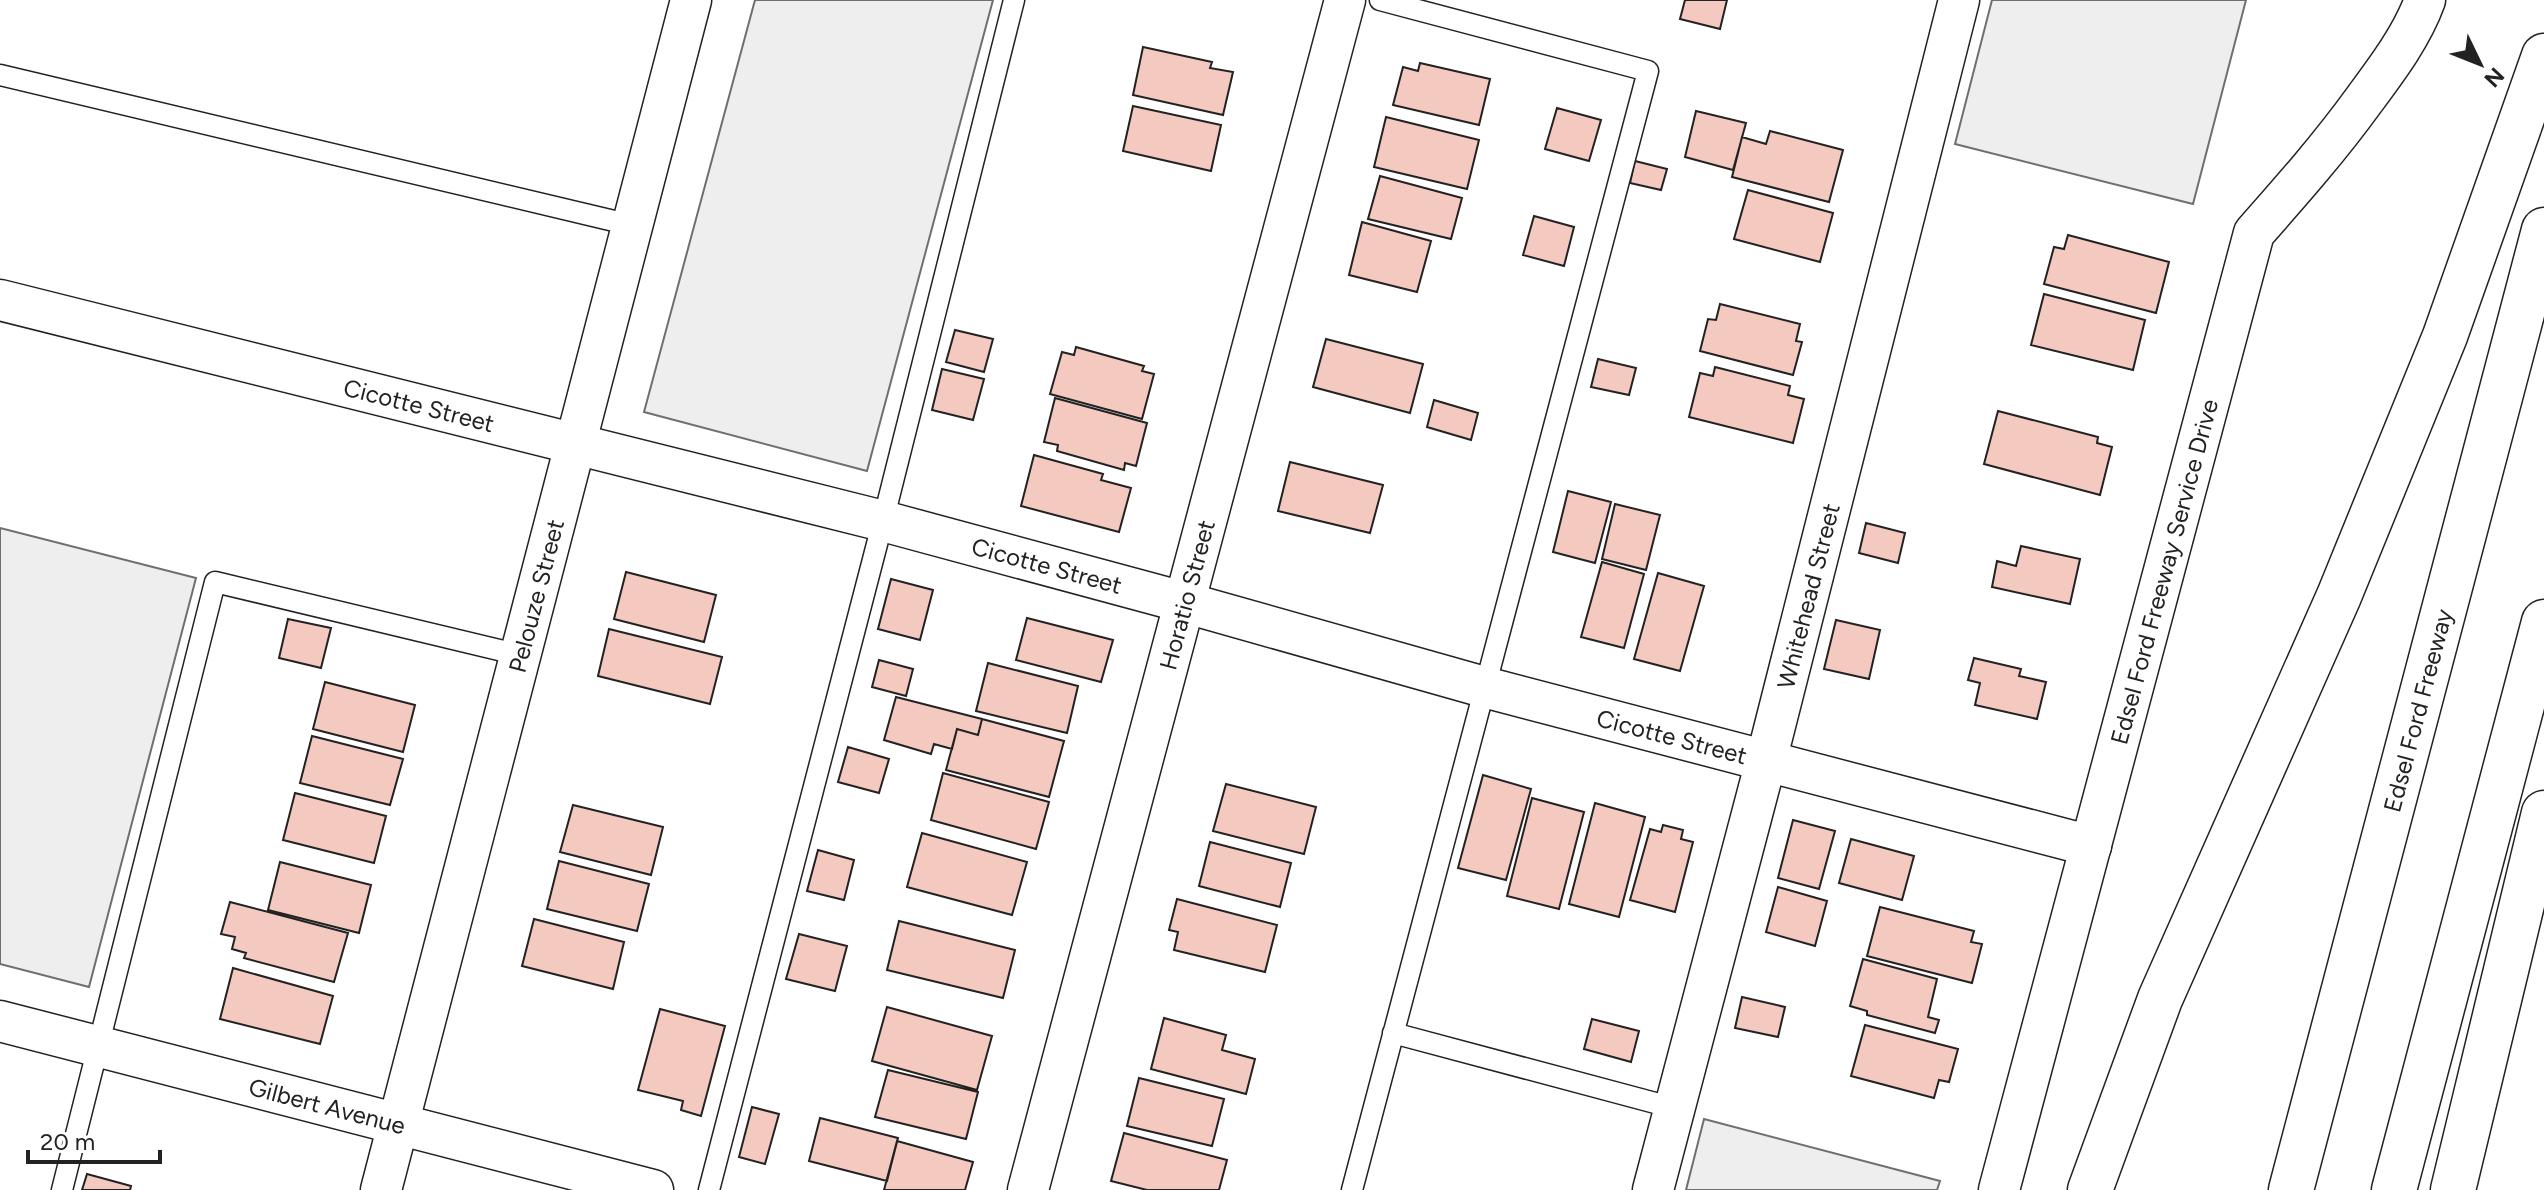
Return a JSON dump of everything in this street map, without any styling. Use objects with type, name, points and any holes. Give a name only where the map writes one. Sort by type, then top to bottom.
[{"type":"highway","points":[[2090,1190],[2160,999],[2339,596],[2445,336],[2544,56]]},
{"type":"highway","name":"Edsel Ford Freeway","points":[[2291,1190],[2544,230]]},
{"type":"highway","points":[[2394,1190],[2544,622]]},
{"type":"highway","points":[[2453,1190],[2544,813]]},
{"type":"street","name":"Pelouze Street","points":[[381,1190],[689,0]]},
{"type":"street","name":"Horatio Street","points":[[1028,1190],[1345,0]]},
{"type":"street","name":"Whitehead Street","points":[[1653,1190],[1766,761],[1959,0]]},
{"type":"street","name":"Edsel Ford Freeway Service Drive","points":[[1999,1190],[2254,233],[2324,155],[2385,73],[2419,17],[2425,0]]},
{"type":"street","name":"Cicotte Street","points":[[0,300],[883,521],[1484,687],[2091,846]]},
{"type":"street","name":"Gilbert Avenue","points":[[0,1021],[653,1190]]},
{"type":"lane","points":[[709,1190],[883,521],[1014,0]]},
{"type":"lane","points":[[1352,1190],[1648,71],[1380,0]]},
{"type":"lane","points":[[0,75],[631,225]]},
{"type":"lane","points":[[62,1190],[215,582],[520,655]]},
{"type":"lane","points":[[1393,1033],[1674,1108]]},
{"type":"shaded area","points":[[755,0],[993,0],[867,471],[644,412]]},
{"type":"shaded area","points":[[1992,0],[2246,0],[2193,204],[1955,144]]},
{"type":"shaded area","points":[[0,528],[196,578],[89,987],[0,964]]},
{"type":"shaded area","points":[[1704,1119],[1940,1181],[1937,1190],[1686,1190]]},
{"type":"building","points":[[1685,0],[1727,0],[1720,29],[1680,19]]},
{"type":"building","points":[[1143,47],[1212,62],[1210,68],[1233,72],[1223,115],[1133,95]]},
{"type":"building","points":[[1420,63],[1490,79],[1479,125],[1393,105],[1403,67],[1418,71]]},
{"type":"building","points":[[1133,106],[1221,125],[1211,171],[1123,151]]},
{"type":"building","points":[[1557,108],[1601,120],[1589,161],[1545,149]]},
{"type":"building","points":[[1696,111],[1746,123],[1733,170],[1685,157]]},
{"type":"building","points":[[1386,117],[1479,140],[1467,189],[1374,167]]},
{"type":"building","points":[[1770,131],[1843,150],[1829,202],[1732,177],[1742,137],[1766,144]]},
{"type":"building","points":[[1635,161],[1667,169],[1661,190],[1630,183]]},
{"type":"building","points":[[1380,176],[1462,198],[1451,239],[1368,219]]},
{"type":"building","points":[[1748,190],[1833,213],[1820,262],[1734,239]]},
{"type":"building","points":[[1534,216],[1574,227],[1564,266],[1523,255]]},
{"type":"building","points":[[1362,222],[1431,241],[1417,292],[1349,275]]},
{"type":"building","points":[[2068,235],[2169,262],[2156,313],[2044,284],[2054,247],[2064,249]]},
{"type":"building","points":[[2044,294],[2145,320],[2133,370],[2031,345]]},
{"type":"building","points":[[1720,304],[1800,324],[1796,341],[1802,342],[1793,375],[1700,351],[1708,319],[1716,320]]},
{"type":"building","points":[[955,330],[993,339],[984,372],[946,362]]},
{"type":"building","points":[[1326,339],[1423,364],[1410,413],[1313,387]]},
{"type":"building","points":[[1076,347],[1144,366],[1142,371],[1154,374],[1142,419],[1050,394],[1062,352],[1074,355]]},
{"type":"building","points":[[1598,359],[1636,368],[1629,395],[1591,387]]},
{"type":"building","points":[[1715,367],[1790,386],[1788,395],[1804,399],[1793,443],[1689,417],[1700,373],[1713,376]]},
{"type":"building","points":[[942,369],[984,379],[973,420],[932,410]]},
{"type":"building","points":[[1055,398],[1147,423],[1136,466],[1125,463],[1124,470],[1057,451],[1058,445],[1044,442]]},
{"type":"building","points":[[1434,400],[1478,413],[1471,440],[1427,427]]},
{"type":"building","points":[[1998,411],[2098,437],[2097,443],[2112,447],[2100,495],[1984,464]]},
{"type":"building","points":[[1034,455],[1103,474],[1101,480],[1131,488],[1119,532],[1021,506]]},
{"type":"building","points":[[1290,462],[1383,485],[1370,533],[1278,511]]},
{"type":"building","points":[[1568,491],[1611,502],[1595,563],[1553,552]]},
{"type":"building","points":[[1615,504],[1660,515],[1646,570],[1602,559]]},
{"type":"building","points":[[1866,523],[1905,533],[1898,563],[1859,553]]},
{"type":"building","points":[[2021,546],[2080,559],[2070,604],[1992,587],[1997,561],[2016,566]]},
{"type":"building","points":[[1602,562],[1644,574],[1624,648],[1581,637]]},
{"type":"building","points":[[626,572],[716,595],[704,642],[614,619]]},
{"type":"building","points":[[1658,573],[1704,586],[1680,671],[1634,659]]},
{"type":"building","points":[[891,579],[933,590],[920,640],[878,629]]},
{"type":"building","points":[[1027,618],[1113,640],[1101,682],[1016,660]]},
{"type":"building","points":[[288,619],[331,628],[321,668],[279,658]]},
{"type":"building","points":[[1836,620],[1880,630],[1869,679],[1824,669]]},
{"type":"building","points":[[609,629],[722,657],[710,704],[598,676]]},
{"type":"building","points":[[1974,658],[2021,669],[2019,676],[2046,682],[2037,719],[1975,705],[1980,683],[1968,680]]},
{"type":"building","points":[[879,660],[913,669],[906,696],[872,687]]},
{"type":"building","points":[[988,663],[1078,686],[1067,733],[976,711]]},
{"type":"building","points":[[325,682],[415,705],[403,752],[313,729]]},
{"type":"building","points":[[896,697],[982,719],[978,735],[957,729],[952,749],[934,744],[931,754],[884,740]]},
{"type":"building","points":[[982,719],[1064,741],[1049,797],[946,770],[957,729],[978,735]]},
{"type":"building","points":[[312,736],[403,759],[390,805],[300,783]]},
{"type":"building","points":[[848,747],[889,759],[879,793],[838,782]]},
{"type":"building","points":[[943,773],[1049,802],[1036,849],[931,820]]},
{"type":"building","points":[[1483,775],[1531,789],[1506,880],[1458,868]]},
{"type":"building","points":[[1226,784],[1316,807],[1304,854],[1213,831]]},
{"type":"building","points":[[295,793],[386,816],[374,863],[283,840]]},
{"type":"building","points":[[1532,798],[1584,812],[1559,909],[1507,896]]},
{"type":"building","points":[[1595,803],[1645,817],[1619,917],[1569,904]]},
{"type":"building","points":[[573,805],[663,827],[651,875],[560,852]]},
{"type":"building","points":[[1793,820],[1835,831],[1819,889],[1778,878]]},
{"type":"building","points":[[1663,825],[1683,830],[1681,839],[1693,842],[1675,912],[1630,900],[1650,829],[1661,832]]},
{"type":"building","points":[[922,833],[1027,862],[1012,915],[907,887]]},
{"type":"building","points":[[1851,839],[1914,856],[1902,900],[1839,883]]},
{"type":"building","points":[[1210,842],[1291,863],[1280,907],[1199,886]]},
{"type":"building","points":[[818,850],[854,860],[844,900],[807,891]]},
{"type":"building","points":[[559,861],[649,884],[637,931],[547,909]]},
{"type":"building","points":[[280,862],[371,885],[359,933],[268,910]]},
{"type":"building","points":[[1778,887],[1827,901],[1815,946],[1766,932]]},
{"type":"building","points":[[1177,899],[1277,925],[1265,972],[1174,950],[1178,932],[1169,930]]},
{"type":"building","points":[[230,902],[348,933],[334,982],[244,958],[246,953],[232,949],[235,937],[221,934]]},
{"type":"building","points":[[1880,907],[1974,931],[1971,942],[1982,944],[1972,983],[1867,956]]},
{"type":"building","points":[[534,919],[624,942],[613,989],[522,966]]},
{"type":"building","points":[[899,921],[1015,950],[1003,998],[887,970]]},
{"type":"building","points":[[799,934],[847,946],[835,991],[786,979]]},
{"type":"building","points":[[1863,959],[1937,979],[1928,1017],[1939,1020],[1935,1033],[1867,1015],[1867,1011],[1850,1006]]},
{"type":"building","points":[[233,968],[333,996],[320,1044],[220,1019]]},
{"type":"building","points":[[1742,997],[1785,1007],[1778,1037],[1735,1028]]},
{"type":"building","points":[[887,1007],[992,1036],[977,1090],[872,1061]]},
{"type":"building","points":[[660,1009],[725,1026],[701,1116],[681,1110],[683,1101],[638,1090]]},
{"type":"building","points":[[1164,1018],[1226,1035],[1222,1050],[1255,1059],[1246,1094],[1151,1069]]},
{"type":"building","points":[[1592,1019],[1639,1031],[1631,1062],[1584,1049]]},
{"type":"building","points":[[1865,1025],[1958,1049],[1949,1082],[1939,1080],[1934,1098],[1851,1076]]},
{"type":"building","points":[[888,1070],[978,1092],[966,1139],[875,1117]]},
{"type":"building","points":[[1139,1078],[1224,1099],[1212,1146],[1127,1126]]},
{"type":"building","points":[[752,1107],[779,1114],[765,1164],[739,1157]]},
{"type":"building","points":[[820,1118],[898,1138],[887,1181],[809,1161]]},
{"type":"building","points":[[1124,1133],[1227,1160],[1219,1190],[1147,1190],[1111,1181]]},
{"type":"building","points":[[897,1141],[973,1162],[965,1190],[884,1190]]},
{"type":"building","points":[[87,1174],[131,1186],[130,1190],[82,1190]]}]
